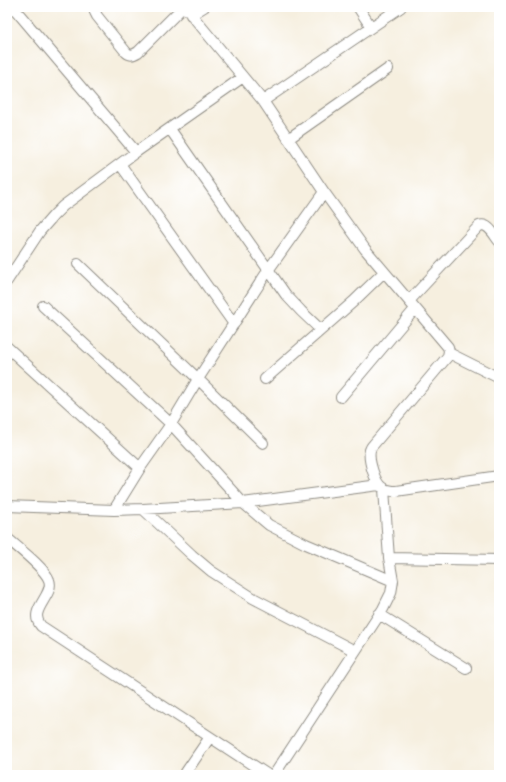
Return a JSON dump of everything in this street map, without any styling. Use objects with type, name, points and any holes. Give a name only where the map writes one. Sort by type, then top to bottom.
[{"type":"street","points":[[13,7],[136,152]]},
{"type":"street","points":[[97,7],[95,12],[97,16],[129,55],[138,52],[186,10],[204,7]]},
{"type":"street","points":[[358,7],[371,27]]},
{"type":"street","points":[[263,101],[401,7]]},
{"type":"street","points":[[186,10],[263,101],[324,192],[365,249],[448,347],[449,353],[370,450],[370,464],[381,487],[393,580],[388,600],[274,775]]},
{"type":"street","points":[[288,139],[388,69]]},
{"type":"street","points":[[7,281],[40,231],[63,206],[136,152],[243,77]]},
{"type":"street","points":[[170,129],[286,294],[295,305],[321,330]]},
{"type":"street","points":[[120,164],[234,324]]},
{"type":"street","points":[[114,510],[140,468],[171,424],[198,379],[269,269],[324,192]]},
{"type":"street","points":[[341,397],[412,305],[479,226],[485,225],[489,228],[499,241]]},
{"type":"street","points":[[78,264],[263,443]]},
{"type":"street","points":[[265,379],[353,302],[384,272]]},
{"type":"street","points":[[43,306],[171,424],[243,503],[269,525],[306,544],[393,580]]},
{"type":"street","points":[[7,347],[140,468]]},
{"type":"street","points":[[449,353],[499,378]]},
{"type":"street","points":[[7,506],[114,510],[243,503],[381,487],[390,491],[396,491],[499,476]]},
{"type":"street","points":[[144,509],[211,571],[253,598],[355,651]]},
{"type":"street","points":[[7,538],[45,571],[50,582],[49,588],[38,611],[37,617],[41,626],[268,775]]},
{"type":"street","points":[[389,558],[499,560]]},
{"type":"street","points":[[379,614],[466,668]]},
{"type":"street","points":[[184,775],[210,737]]}]
